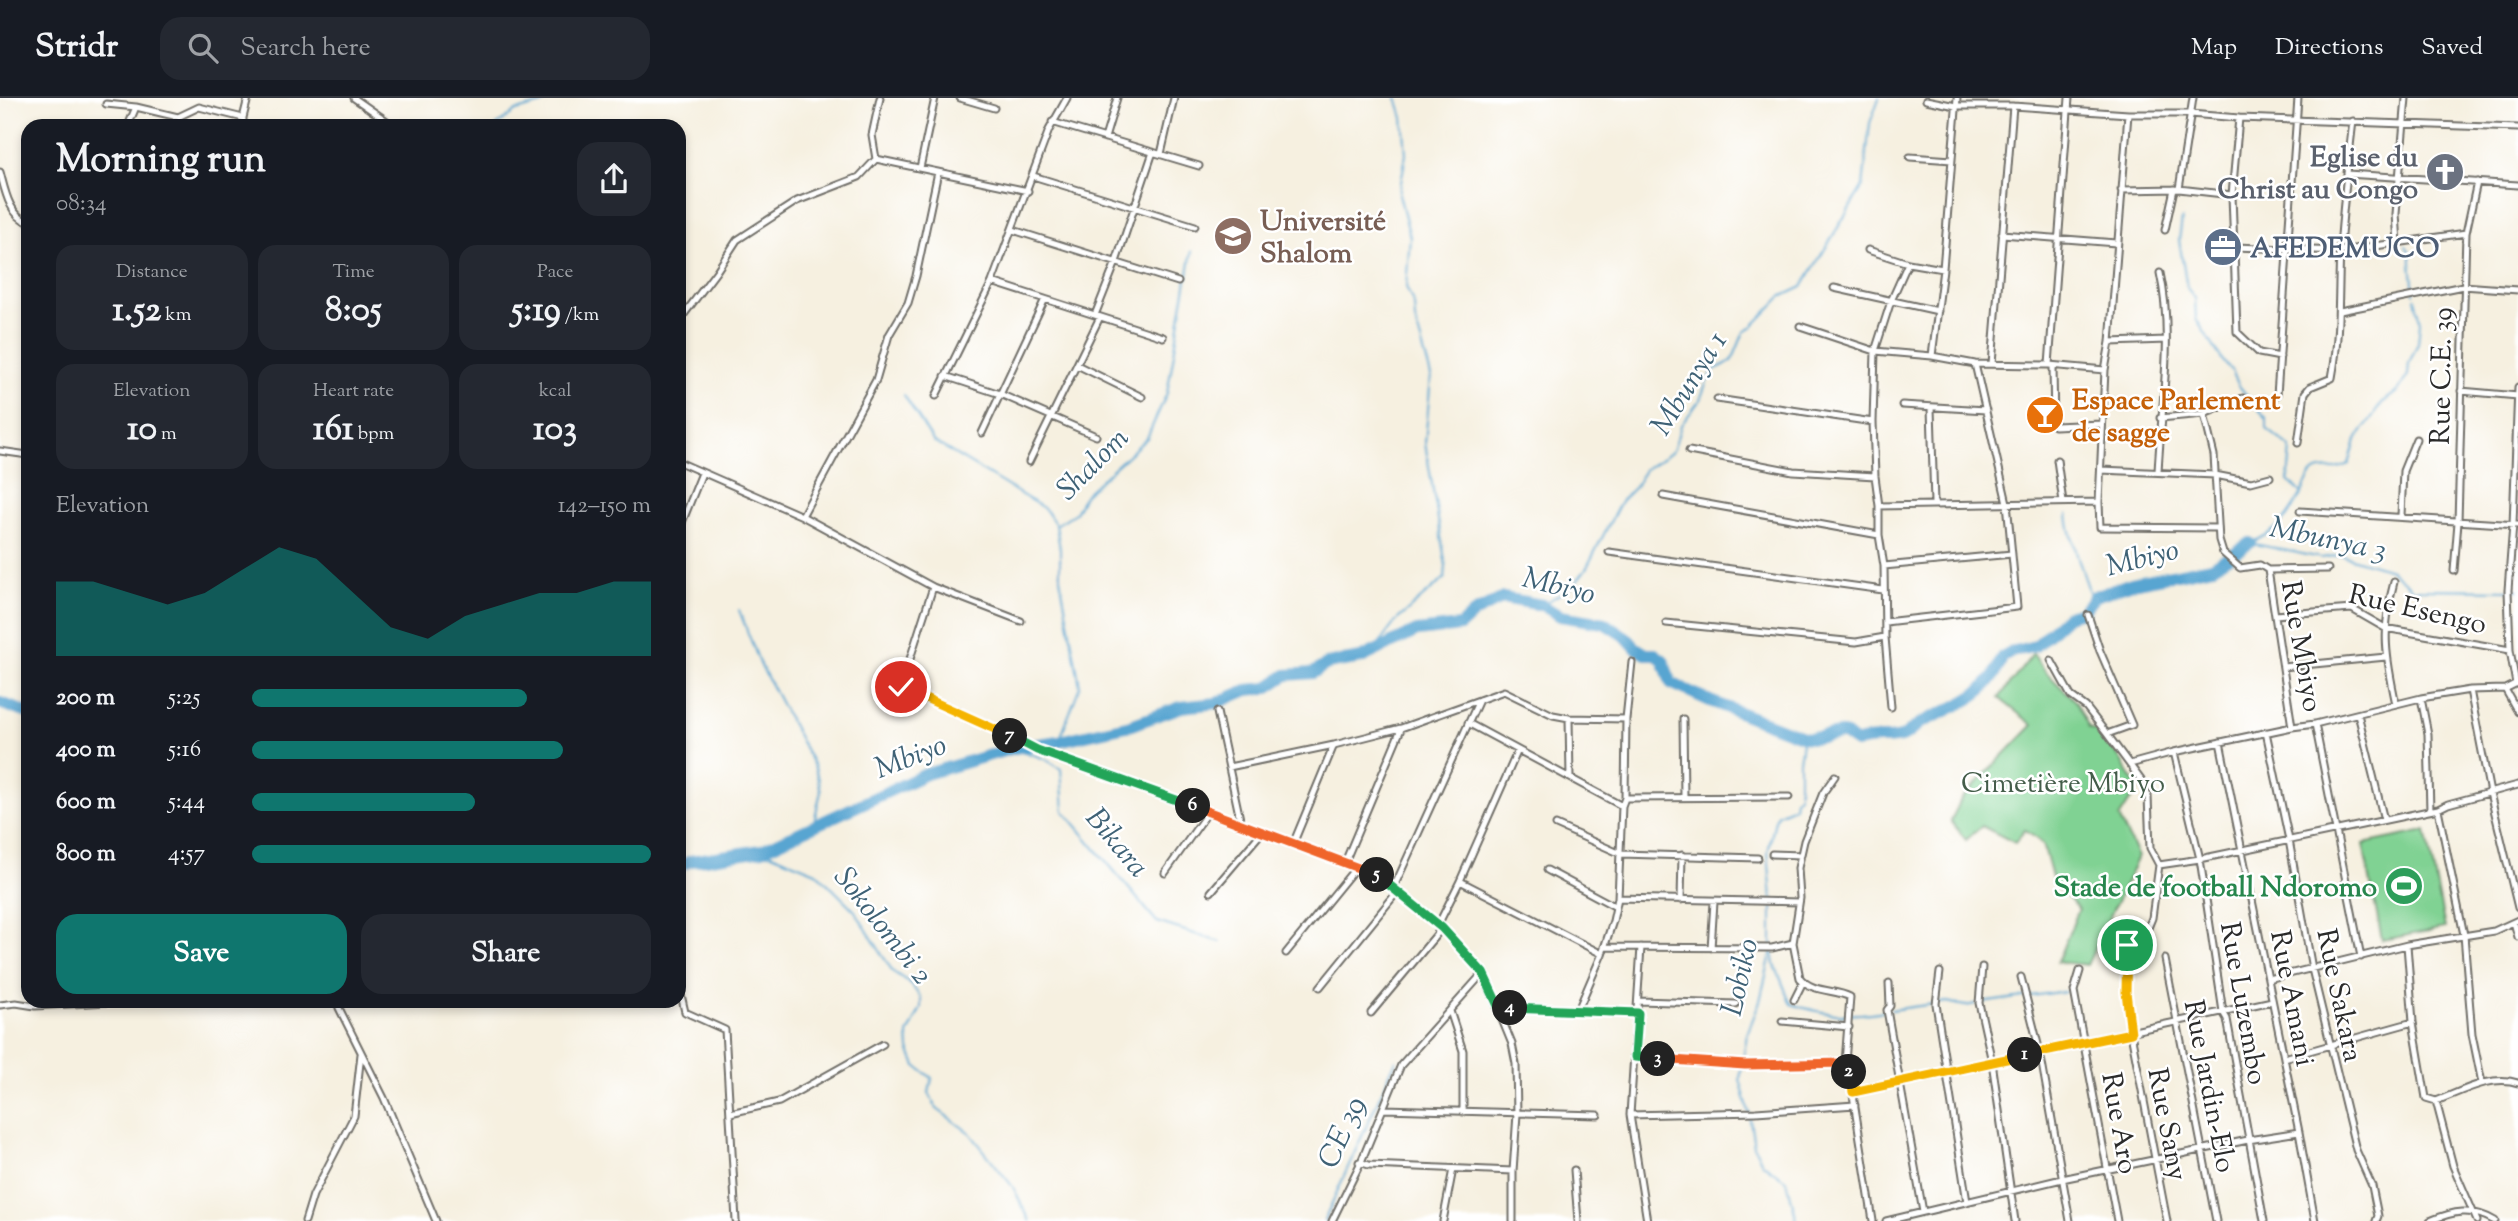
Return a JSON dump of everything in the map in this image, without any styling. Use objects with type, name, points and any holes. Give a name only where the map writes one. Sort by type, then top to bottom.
[{"type":"street","points":[[106,104],[136,107],[178,117],[199,107],[243,118],[248,98]]},
{"type":"street","points":[[876,159],[872,135],[880,98]]},
{"type":"street","points":[[920,168],[935,98]]},
{"type":"street","points":[[960,98],[995,108]]},
{"type":"street","points":[[936,396],[992,282],[1052,122],[1067,98]]},
{"type":"street","points":[[1105,138],[1117,98]]},
{"type":"street","points":[[1161,155],[1174,98]]},
{"type":"street","points":[[1932,356],[1957,98]]},
{"type":"street","points":[[2069,98],[2051,366],[2054,426],[2102,424]]},
{"type":"street","points":[[2165,230],[2177,189],[2193,98]]},
{"type":"street","points":[[2277,395],[2298,98]]},
{"type":"street","points":[[2398,243],[2396,214],[2406,98]]},
{"type":"street","points":[[359,99],[385,119]]},
{"type":"street","points":[[1926,100],[1956,106],[2069,108],[2128,114],[2190,114],[2518,128]]},
{"type":"street","points":[[1992,364],[2013,106]]},
{"type":"street","points":[[131,119],[136,107]]},
{"type":"street","points":[[2128,114],[2110,342],[2105,370],[2100,527],[2217,528],[2214,455],[2204,414]]},
{"type":"street","points":[[2239,118],[2232,195],[2237,332],[2259,353],[2280,357]]},
{"type":"street","points":[[2298,443],[2305,393],[2310,387],[2332,378],[2340,311],[2340,251],[2353,121]]},
{"type":"street","points":[[1052,122],[1199,166]]},
{"type":"street","points":[[1029,462],[1077,365],[1097,316],[1153,152]]},
{"type":"street","points":[[1910,157],[1952,160]]},
{"type":"street","points":[[876,159],[1028,191]]},
{"type":"street","points":[[686,312],[737,240],[797,201],[859,177],[876,159]]},
{"type":"street","points":[[0,172],[13,210],[21,219]]},
{"type":"street","points":[[802,516],[876,380],[889,335],[908,303],[939,172]]},
{"type":"street","points":[[2347,174],[2518,185]]},
{"type":"street","points":[[1033,176],[1195,226]]},
{"type":"street","name":"Rue C.E. 39","points":[[2454,571],[2458,522],[2466,233],[2477,182]]},
{"type":"street","points":[[2121,190],[2177,189],[2232,195]]},
{"type":"street","points":[[1013,230],[1178,282]]},
{"type":"street","points":[[2234,247],[2340,251],[2466,233]]},
{"type":"street","points":[[2001,234],[2116,243]]},
{"type":"street","points":[[1868,250],[1908,263],[1942,269]]},
{"type":"street","points":[[1891,707],[1885,637],[1884,566],[1875,476],[1875,351],[1891,301],[1908,263]]},
{"type":"street","points":[[2158,472],[2166,340],[2165,293],[2160,273]]},
{"type":"street","points":[[992,282],[1163,337]]},
{"type":"street","points":[[2340,311],[2463,286],[2518,290]]},
{"type":"street","points":[[1834,288],[1938,311]]},
{"type":"street","points":[[982,433],[1045,299]]},
{"type":"street","points":[[1800,326],[1875,351],[1932,356],[1975,364],[2105,370]]},
{"type":"street","points":[[2110,342],[2166,340]]},
{"type":"street","points":[[1885,622],[2018,607],[2007,503],[1975,364]]},
{"type":"street","points":[[1077,365],[1142,397]]},
{"type":"street","points":[[945,376],[1000,394],[1096,436]]},
{"type":"street","points":[[2315,724],[2421,698],[2470,690],[2505,689],[2517,683],[2510,650],[2508,590],[2516,525],[2518,387]]},
{"type":"street","points":[[2461,391],[2518,396]]},
{"type":"street","points":[[2160,418],[2204,414],[2243,398]]},
{"type":"street","points":[[1717,399],[1873,422]]},
{"type":"street","points":[[1902,405],[1986,410]]},
{"type":"street","points":[[1931,408],[1934,503]]},
{"type":"street","points":[[2401,516],[2403,471],[2416,439]]},
{"type":"street","points":[[1689,451],[1793,471],[1875,476]]},
{"type":"street","points":[[0,452],[21,454]]},
{"type":"street","points":[[2057,460],[2063,502]]},
{"type":"street","points":[[686,465],[802,516],[933,586],[1021,621]]},
{"type":"street","points":[[2101,470],[2215,475],[2251,482],[2270,477]]},
{"type":"street","points":[[686,513],[702,473]]},
{"type":"street","points":[[1663,496],[1879,535]]},
{"type":"street","points":[[1879,506],[2099,502]]},
{"type":"street","points":[[2300,510],[2516,525]]},
{"type":"street","name":"Rue Mbiyo","points":[[2217,528],[2223,553],[2228,560],[2240,568],[2260,565],[2268,570],[2292,727],[2315,724],[2361,957]]},
{"type":"street","points":[[1609,552],[1883,590]]},
{"type":"street","points":[[1884,566],[2012,554]]},
{"type":"street","points":[[2268,570],[2329,569]]},
{"type":"street","points":[[2394,582],[2385,628],[2386,657],[2396,704]]},
{"type":"street","points":[[933,586],[901,687],[984,723],[1037,750],[1374,873],[1440,927],[1483,973],[1500,1010],[1516,1064],[1513,1221]]},
{"type":"street","name":"Rue Esengo","points":[[2275,615],[2352,609],[2385,628],[2510,650]]},
{"type":"street","points":[[2088,615],[2100,651],[2132,725],[2107,734]]},
{"type":"street","points":[[1666,623],[1856,642],[1885,637]]},
{"type":"street","points":[[2283,667],[2386,657]]},
{"type":"street","points":[[2051,660],[2071,696],[2086,707],[2141,780],[2148,796],[2150,848],[2159,866],[2430,811],[2518,785]]},
{"type":"street","points":[[1578,1010],[1602,954],[1618,898],[1622,806],[1625,798],[1626,719],[1632,662]]},
{"type":"street","points":[[2505,689],[2518,712]]},
{"type":"street","points":[[2470,690],[2490,793],[2518,908]]},
{"type":"street","points":[[1229,766],[1334,745],[1401,728],[1504,691],[1553,715],[1569,719],[1626,719]]},
{"type":"street","points":[[2421,698],[2428,734],[2430,811]]},
{"type":"street","points":[[1320,987],[1396,889],[1479,700]]},
{"type":"street","points":[[1217,712],[1241,824]]},
{"type":"street","points":[[2358,713],[2384,820]]},
{"type":"street","points":[[1569,719],[1570,778]]},
{"type":"street","points":[[1684,719],[1684,797]]},
{"type":"street","points":[[1468,723],[1622,806]]},
{"type":"street","points":[[2130,764],[2292,727]]},
{"type":"street","points":[[1345,862],[1401,728]]},
{"type":"street","name":"Rue Sakara","points":[[2266,732],[2312,969],[2356,1150],[2372,1186],[2378,1216],[2376,1221]]},
{"type":"street","name":"Rue Amani","points":[[2220,742],[2300,1132],[2315,1221]]},
{"type":"street","points":[[1293,844],[1334,745]]},
{"type":"street","points":[[1371,1013],[1440,927],[1518,750]]},
{"type":"street","name":"Rue Luzembo","points":[[2174,752],[2200,859],[2223,1012],[2227,1019],[2264,1221]]},
{"type":"street","points":[[1835,776],[1823,793],[1801,855],[1798,868],[1799,902],[1793,943],[1803,982],[1822,991],[1849,995],[1845,1063],[1853,1092],[1873,1221]]},
{"type":"street","points":[[1625,798],[1789,797]]},
{"type":"street","points":[[2438,809],[2464,935],[2472,1034],[2482,1083]]},
{"type":"street","points":[[1165,873],[1209,812]]},
{"type":"street","points":[[1556,825],[1621,854],[1758,858]]},
{"type":"street","points":[[1211,892],[1262,832]]},
{"type":"street","points":[[1772,853],[1801,855]]},
{"type":"street","points":[[1681,900],[1682,855]]},
{"type":"street","points":[[1286,953],[1357,866]]},
{"type":"street","name":"Rue Sany","points":[[2159,866],[2152,918],[2145,935],[2127,945],[2126,992],[2131,1033],[2167,1221]]},
{"type":"street","points":[[1547,870],[1616,907]]},
{"type":"street","points":[[1460,881],[1602,954]]},
{"type":"street","points":[[1618,898],[1799,902]]},
{"type":"street","points":[[1711,948],[1714,902]]},
{"type":"street","points":[[2268,979],[2407,945],[2494,931],[2516,921],[2518,937]]},
{"type":"street","points":[[1604,947],[1772,948],[1793,943]]},
{"type":"street","points":[[2407,945],[2413,1021],[2426,1098],[2436,1101],[2482,1083],[2502,1080],[2518,1083]]},
{"type":"street","points":[[1641,947],[1630,1115],[1647,1221]]},
{"type":"street","name":"Rue Jardin-Elo","points":[[2165,959],[2216,1221]]},
{"type":"street","points":[[1982,967],[1979,1003],[1992,1062],[2015,1221]]},
{"type":"street","name":"Rue Aro","points":[[2080,971],[2074,988],[2118,1221]]},
{"type":"street","points":[[1940,972],[1936,1004],[1967,1202]]},
{"type":"street","points":[[1332,1221],[1384,1109],[1401,1065],[1483,973]]},
{"type":"street","points":[[2021,977],[2040,1052],[2070,1221]]},
{"type":"street","points":[[1794,1000],[1803,982]]},
{"type":"street","points":[[1889,983],[1890,1006],[1886,1010],[1923,1212]]},
{"type":"street","points":[[1639,1001],[1736,1004]]},
{"type":"street","points":[[1853,1092],[2272,1001]]},
{"type":"street","points":[[0,1005],[21,1004]]},
{"type":"street","points":[[1500,1010],[1514,1007],[1638,1013]]},
{"type":"street","points":[[339,1008],[384,1098],[436,1221]]},
{"type":"street","points":[[684,1008],[685,1012],[725,1030],[736,1221]]},
{"type":"street","points":[[1450,1011],[1463,1051],[1463,1112]]},
{"type":"street","points":[[1782,1021],[1849,1027]]},
{"type":"street","points":[[2284,1058],[2413,1021]]},
{"type":"street","points":[[730,1113],[779,1102],[883,1044]]},
{"type":"street","points":[[305,1221],[313,1195],[354,1116],[362,1063],[361,1051]]},
{"type":"street","points":[[1635,1057],[1745,1065],[1845,1063]]},
{"type":"street","points":[[2436,1101],[2453,1167],[2477,1221]]},
{"type":"street","points":[[1630,1115],[1756,1112],[1855,1105]]},
{"type":"street","points":[[1384,1109],[1598,1115]]},
{"type":"street","points":[[1886,1221],[2107,1170],[2248,1140],[2300,1132]]},
{"type":"street","points":[[1360,1162],[1368,1165],[1513,1171]]},
{"type":"street","points":[[1443,1221],[1453,1168]]},
{"type":"street","points":[[1574,1170],[1578,1221]]},
{"type":"street","points":[[2430,1221],[2449,1213],[2472,1211],[2482,1213],[2495,1221]]},
{"type":"green space","name":"Cimetière Mbiyo","points":[[2033,654],[2046,672],[2076,702],[2089,728],[2104,734],[2138,788],[2119,818],[2138,857],[2087,965],[2057,962],[2079,909],[2054,884],[2043,844],[2025,830],[2015,843],[1982,826],[1966,840],[1951,821],[1961,799],[2033,725],[1999,698]]},
{"type":"green space","name":"Stade de football Ndoromo","points":[[2426,831],[2445,928],[2382,940],[2363,844]]},
{"type":"waterway","points":[[505,119],[516,111],[542,104],[552,98]]},
{"type":"waterway","points":[[1375,649],[1397,620],[1445,578],[1446,566],[1425,443],[1431,376],[1415,320],[1414,305],[1406,287],[1410,237],[1399,194],[1406,154],[1403,118],[1397,98]]},
{"type":"waterway","name":"Mbunya 1","points":[[1542,605],[1573,586],[1586,569],[1621,501],[1635,487],[1644,470],[1673,451],[1681,425],[1700,400],[1707,381],[1714,370],[1732,361],[1744,332],[1781,297],[1802,287],[1863,186],[1870,123],[1879,98]]},
{"type":"waterway","points":[[2182,219],[2179,240],[2187,288],[2195,298],[2196,319],[2232,371],[2239,386],[2267,419],[2267,429],[2291,448],[2288,481],[2302,493],[2281,524],[2250,543]]},
{"type":"waterway","points":[[2406,246],[2410,252],[2414,293]]},
{"type":"waterway","name":"Shalom","points":[[1056,525],[1075,513],[1085,494],[1147,438],[1167,393],[1192,251]]},
{"type":"waterway","points":[[2302,493],[2316,471],[2349,464],[2356,440],[2382,403],[2398,391],[2408,375],[2409,363],[2418,343],[2420,322],[2415,298]]},
{"type":"waterway","name":"Shalom","points":[[904,395],[933,441],[1045,509],[1056,525],[1060,549],[1060,578],[1080,686],[1059,741]]},
{"type":"waterway","points":[[2068,514],[2090,600]]},
{"type":"waterway","name":"Mbunya 3","points":[[2250,543],[2321,558],[2341,555],[2391,570],[2413,589],[2518,590]]},
{"type":"waterway","name":"Mbiyo","points":[[686,863],[762,850],[926,774],[1014,748],[1131,725],[1181,707],[1217,703],[1247,690],[1267,688],[1286,675],[1313,673],[1327,664],[1361,658],[1417,631],[1460,626],[1474,613],[1503,598],[1542,605],[1560,616],[1604,623],[1626,637],[1636,648],[1646,654],[1655,654],[1663,660],[1671,683],[1803,737],[1843,734],[1856,743],[1898,738],[1921,723],[1970,699],[1989,682],[2002,657],[2035,646],[2067,616],[2082,612],[2095,596],[2132,583],[2212,567],[2250,543]]},
{"type":"waterway","points":[[739,610],[760,664],[815,768],[821,791],[813,826]]},
{"type":"waterway","name":"Mbiyo","points":[[0,703],[21,710]]},
{"type":"waterway","name":"Lobiko","points":[[1772,899],[1768,852],[1778,814],[1794,807],[1795,799],[1799,796],[1799,761],[1803,737]]},
{"type":"waterway","name":"Bikara","points":[[1014,748],[1045,759],[1061,769],[1064,811],[1157,922],[1220,942]]},
{"type":"waterway","name":"Sokolombi 2","points":[[762,850],[816,872],[855,911],[893,972],[910,983],[921,998],[921,1008],[908,1034],[909,1049],[916,1066],[932,1078],[929,1093],[937,1109],[970,1133],[1013,1187],[1030,1221]]},
{"type":"waterway","name":"Lobiko","points":[[1772,905],[1772,945]]},
{"type":"waterway","name":"Lobiko","points":[[1772,950],[1760,1001],[1747,1034],[1740,1079],[1754,1146],[1762,1163],[1787,1181],[1797,1221]]},
{"type":"waterway","points":[[1773,952],[1775,965],[1791,1004],[1838,1014],[1886,1011]]},
{"type":"waterway","points":[[1981,1003],[2073,990]]},
{"type":"waterway","points":[[1891,1010],[1947,1002],[1965,1006],[1976,1004]]},
{"type":"waterway","name":"CE 39","points":[[1324,1221],[1396,1060]]},
{"type":"place","name":"Eglise du Christ au Congo","points":[[2445,172]]},
{"type":"place","name":"Université Shalom","points":[[1233,236]]},
{"type":"place","name":"AFEDEMUCO","points":[[2223,247]]},
{"type":"place","name":"Espace Parlement de sagge","points":[[2045,415]]},
{"type":"place","name":"Stade de football Ndoromo","points":[[2404,886]]},
{"type":"route","points":[[901,687],[984,723],[1037,750],[1374,873],[1442,928],[1483,973],[1500,1010],[1514,1007],[1638,1013],[1635,1057],[1745,1065],[1845,1063],[1853,1092],[2131,1033],[2126,992],[2127,945]]}]
